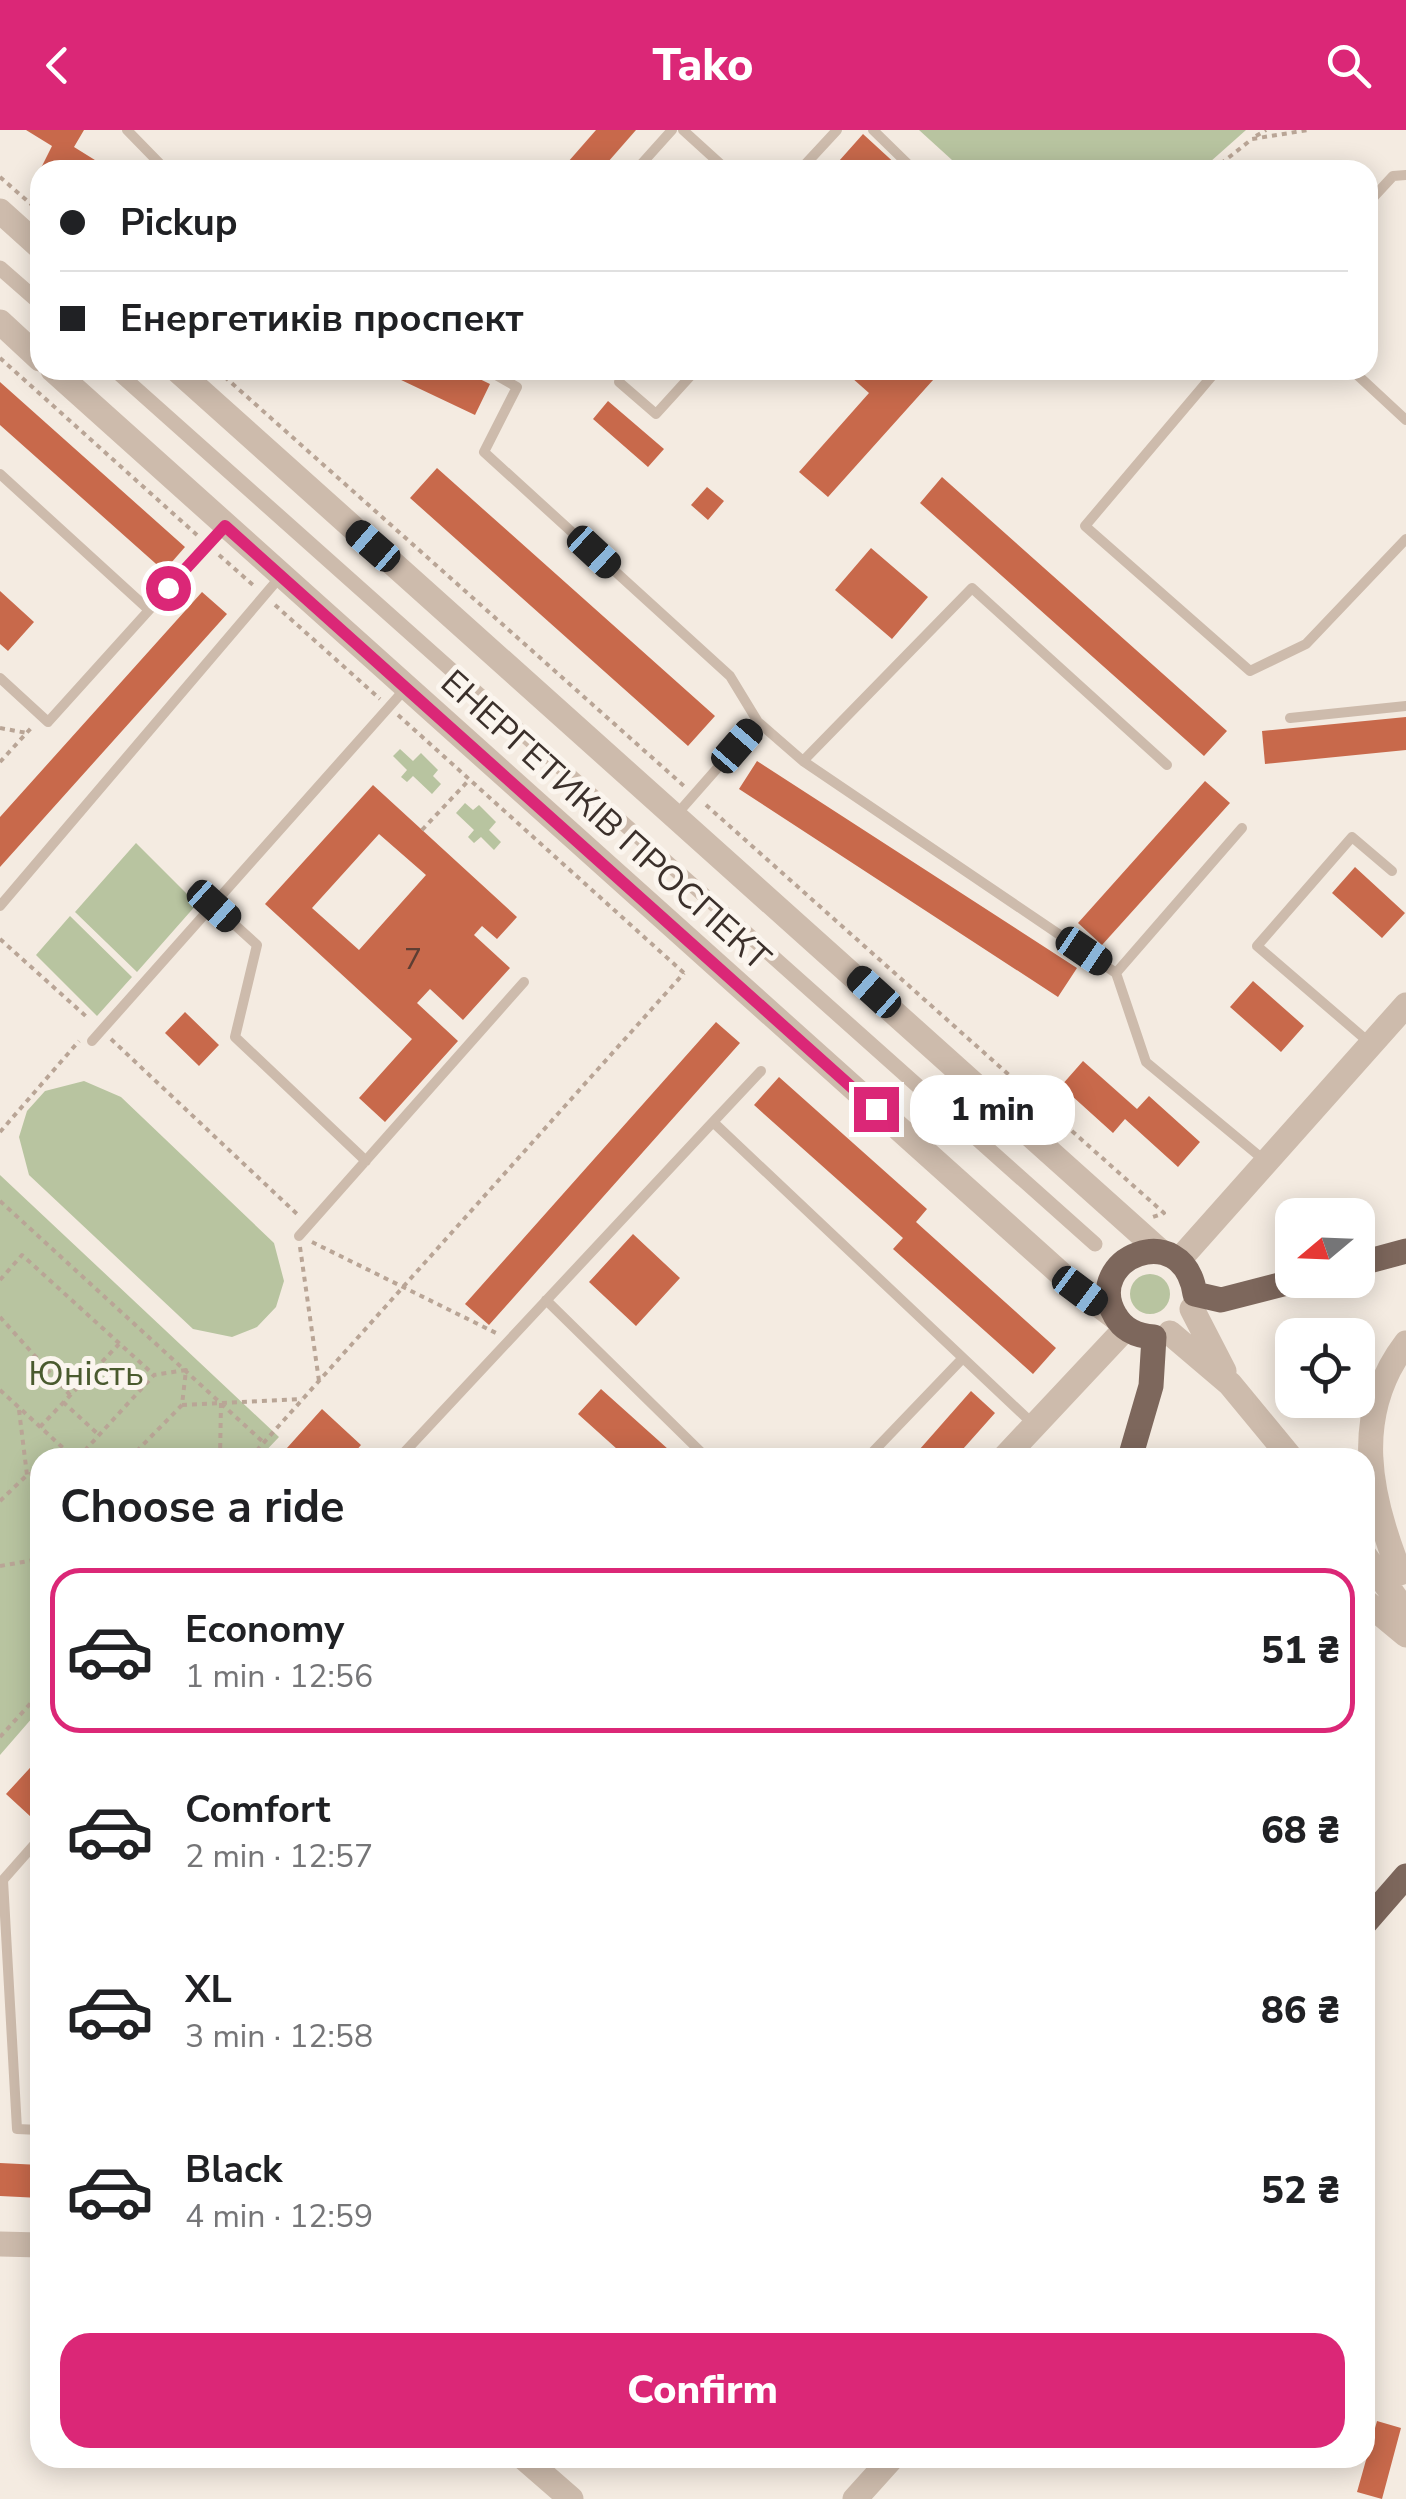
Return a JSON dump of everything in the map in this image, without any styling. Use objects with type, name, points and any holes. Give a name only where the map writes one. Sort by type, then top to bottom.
[{"type":"main road","points":[[1375,1259],[1406,1251]]},
{"type":"main road","points":[[1133,1448],[1162,1335],[1121,1323],[1110,1304],[1112,1276],[1132,1255],[1170,1256],[1193,1282],[1193,1302],[1221,1300],[1275,1286]]},
{"type":"main road","points":[[1375,1910],[1406,1876]]},
{"type":"street","points":[[0,211],[30,238]]},
{"type":"street","points":[[0,268],[30,295]]},
{"type":"street","points":[[0,322],[30,349]]},
{"type":"street","name":"ЕНЕРГЕТИКІВ ПРОСПЕКТ","points":[[62,380],[216,535],[693,963],[1121,1323]]},
{"type":"street","points":[[126,380],[1095,1244]]},
{"type":"street","name":"ЕНЕРГЕТИКІВ ПРОСПЕКТ","points":[[188,380],[1170,1256]]},
{"type":"street","points":[[1170,1256],[1265,1162],[1406,1005]]},
{"type":"street","points":[[1230,1384],[1193,1302],[1162,1335],[1230,1384],[1283,1448]]},
{"type":"street","points":[[1013,1448],[1121,1323]]},
{"type":"street","points":[[1362,1448],[1381,1388],[1406,1343]]},
{"type":"street","points":[[1375,1502],[1403,1576]]},
{"type":"street","points":[[1375,1547],[1403,1576]]},
{"type":"street","points":[[1375,1570],[1406,1612]]},
{"type":"street","points":[[1375,1609],[1406,1635]]},
{"type":"street","points":[[0,2244],[30,2245]]},
{"type":"street","points":[[535,2468],[571,2499]]},
{"type":"street","points":[[855,2499],[883,2468]]},
{"type":"lane","points":[[127,130],[156,160]]},
{"type":"lane","points":[[645,160],[672,130]]},
{"type":"lane","points":[[684,130],[716,160]]},
{"type":"lane","points":[[809,160],[837,130]]},
{"type":"lane","points":[[874,130],[904,160]]},
{"type":"lane","points":[[1378,192],[1393,176],[1406,175]]},
{"type":"lane","points":[[505,380],[517,387],[484,452],[730,676],[758,722],[803,760],[1116,972],[1146,1062],[1265,1162]]},
{"type":"lane","points":[[618,382],[656,414],[687,380]]},
{"type":"lane","points":[[1209,380],[1085,526],[1250,670],[1306,644],[1406,539]]},
{"type":"lane","points":[[1363,380],[1406,420]]},
{"type":"lane","points":[[0,474],[149,610]]},
{"type":"lane","points":[[0,678],[48,722],[216,535]]},
{"type":"lane","points":[[0,906],[273,586]]},
{"type":"lane","points":[[803,760],[972,588],[1167,765]]},
{"type":"lane","points":[[92,1041],[98,1027],[214,906],[398,698]]},
{"type":"lane","points":[[1290,718],[1406,706]]},
{"type":"lane","points":[[677,814],[758,722]]},
{"type":"lane","points":[[1116,972],[1242,828]]},
{"type":"lane","points":[[1371,1044],[1257,946],[1352,837],[1392,871]]},
{"type":"lane","points":[[214,906],[257,945],[235,1037],[366,1160]]},
{"type":"lane","points":[[299,1236],[524,982]]},
{"type":"lane","points":[[407,1448],[761,1071]]},
{"type":"lane","points":[[714,1122],[1034,1425]]},
{"type":"lane","points":[[546,1300],[698,1448]]},
{"type":"lane","points":[[877,1448],[961,1360]]},
{"type":"lane","points":[[30,1849],[3,1880],[17,2130],[30,2130]]},
{"type":"path","points":[[1226,160],[1266,130]]},
{"type":"path","points":[[1252,139],[1308,130]]},
{"type":"path","points":[[0,177],[30,203]]},
{"type":"path","points":[[0,358],[216,535],[398,698],[469,780],[693,963],[259,1448]]},
{"type":"path","points":[[0,762],[42,716]]},
{"type":"path","points":[[0,728],[26,733]]},
{"type":"path","points":[[422,830],[469,780]]},
{"type":"path","points":[[0,939],[309,1224]]},
{"type":"path","points":[[0,1132],[98,1027]]},
{"type":"path","points":[[0,1201],[264,1442]]},
{"type":"path","points":[[299,1236],[509,1340]]},
{"type":"path","points":[[299,1236],[318,1382]]},
{"type":"path","points":[[0,1280],[22,1255],[154,1375]]},
{"type":"path","points":[[0,1317],[70,1395]]},
{"type":"path","points":[[40,1427],[120,1344]]},
{"type":"path","points":[[86,1448],[154,1375],[186,1370]]},
{"type":"path","points":[[140,1448],[182,1405],[186,1370]]},
{"type":"path","points":[[0,1390],[64,1448]]},
{"type":"path","points":[[182,1405],[303,1399]]},
{"type":"path","points":[[64,1402],[99,1435]]},
{"type":"path","points":[[220,1448],[221,1403]]},
{"type":"path","points":[[18,1407],[27,1475]]},
{"type":"path","points":[[0,1501],[30,1474]]},
{"type":"path","points":[[0,1566],[30,1562]]},
{"type":"path","points":[[0,1738],[30,1704]]},
{"type":"green space","points":[[919,130],[1246,130],[1212,160],[952,160]]},
{"type":"green space","points":[[400,749],[413,761],[421,753],[438,770],[433,776],[441,784],[432,794],[413,776],[407,782],[401,777],[407,770],[393,756]]},
{"type":"green space","points":[[465,803],[473,810],[479,805],[496,822],[489,830],[501,842],[494,850],[481,837],[474,843],[468,837],[474,830],[456,813]]},
{"type":"green space","points":[[136,843],[197,904],[137,972],[75,912]]},
{"type":"green space","points":[[70,916],[132,977],[97,1016],[36,955]]},
{"type":"green space","points":[[84,1081],[121,1097],[274,1243],[284,1281],[276,1307],[257,1327],[232,1337],[193,1329],[29,1175],[19,1137],[27,1111],[45,1091]]},
{"type":"green space","name":"Юність","points":[[0,1175],[279,1437],[269,1448],[30,1448],[30,1720],[0,1755]]},
{"type":"green space","points":[[1150,1274],[1164,1280],[1170,1294],[1164,1308],[1150,1314],[1136,1308],[1130,1294],[1136,1280]]},
{"type":"building","points":[[26,130],[84,130],[74,147],[95,160],[45,160],[52,146]]},
{"type":"building","points":[[596,130],[636,130],[610,160],[570,160]]},
{"type":"building","points":[[863,134],[891,160],[840,160]]},
{"type":"building","points":[[401,380],[482,380],[490,384],[475,415]]},
{"type":"building","points":[[854,380],[933,380],[828,497],[799,472],[869,393]]},
{"type":"building","points":[[0,382],[185,547],[164,571],[0,425]]},
{"type":"building","points":[[608,401],[664,449],[648,467],[593,419]]},
{"type":"building","points":[[437,468],[715,716],[688,746],[410,498]]},
{"type":"building","points":[[942,477],[1227,731],[1204,756],[920,503]]},
{"type":"building","points":[[707,487],[724,501],[708,520],[691,505]]},
{"type":"building","points":[[871,548],[928,597],[892,639],[835,590]]},
{"type":"building","points":[[0,591],[34,622],[8,651],[0,644]]},
{"type":"building","points":[[202,592],[227,614],[0,867],[0,817]]},
{"type":"building","points":[[1406,717],[1406,750],[1265,764],[1262,731]]},
{"type":"building","points":[[757,761],[1077,968],[1058,997],[739,789]]},
{"type":"building","points":[[1205,781],[1230,803],[1102,945],[1078,923]]},
{"type":"building","points":[[373,785],[517,917],[497,939],[482,926],[474,935],[510,968],[463,1020],[430,989],[417,1003],[458,1041],[385,1122],[359,1098],[412,1039],[265,904]],"holes":[[[379,834],[426,875],[359,950],[312,908]]]},
{"type":"building","points":[[1355,867],[1405,913],[1382,938],[1332,893]]},
{"type":"building","points":[[1253,981],[1304,1026],[1281,1052],[1230,1007]]},
{"type":"building","points":[[185,1012],[219,1045],[199,1066],[165,1033]]},
{"type":"building","points":[[716,1022],[740,1043],[489,1325],[465,1304]]},
{"type":"building","points":[[1083,1061],[1137,1109],[1149,1096],[1200,1142],[1178,1167],[1125,1119],[1113,1133],[1061,1086]]},
{"type":"building","points":[[779,1077],[927,1209],[916,1222],[1056,1348],[1033,1374],[893,1249],[903,1238],[754,1105]]},
{"type":"building","points":[[633,1234],[680,1278],[636,1326],[589,1282]]},
{"type":"building","points":[[601,1389],[667,1448],[616,1448],[578,1414]]},
{"type":"building","points":[[971,1391],[995,1413],[964,1448],[921,1448]]},
{"type":"building","points":[[322,1409],[361,1445],[358,1448],[287,1448]]},
{"type":"building","points":[[30,1768],[30,1816],[6,1794]]},
{"type":"building","points":[[0,2163],[30,2164],[30,2198],[0,2196]]},
{"type":"building","points":[[1377,2421],[1401,2428],[1382,2499],[1357,2492],[1364,2468],[1375,2468]]},
{"type":"route","points":[[168,588],[225,526],[876,1109]]}]
